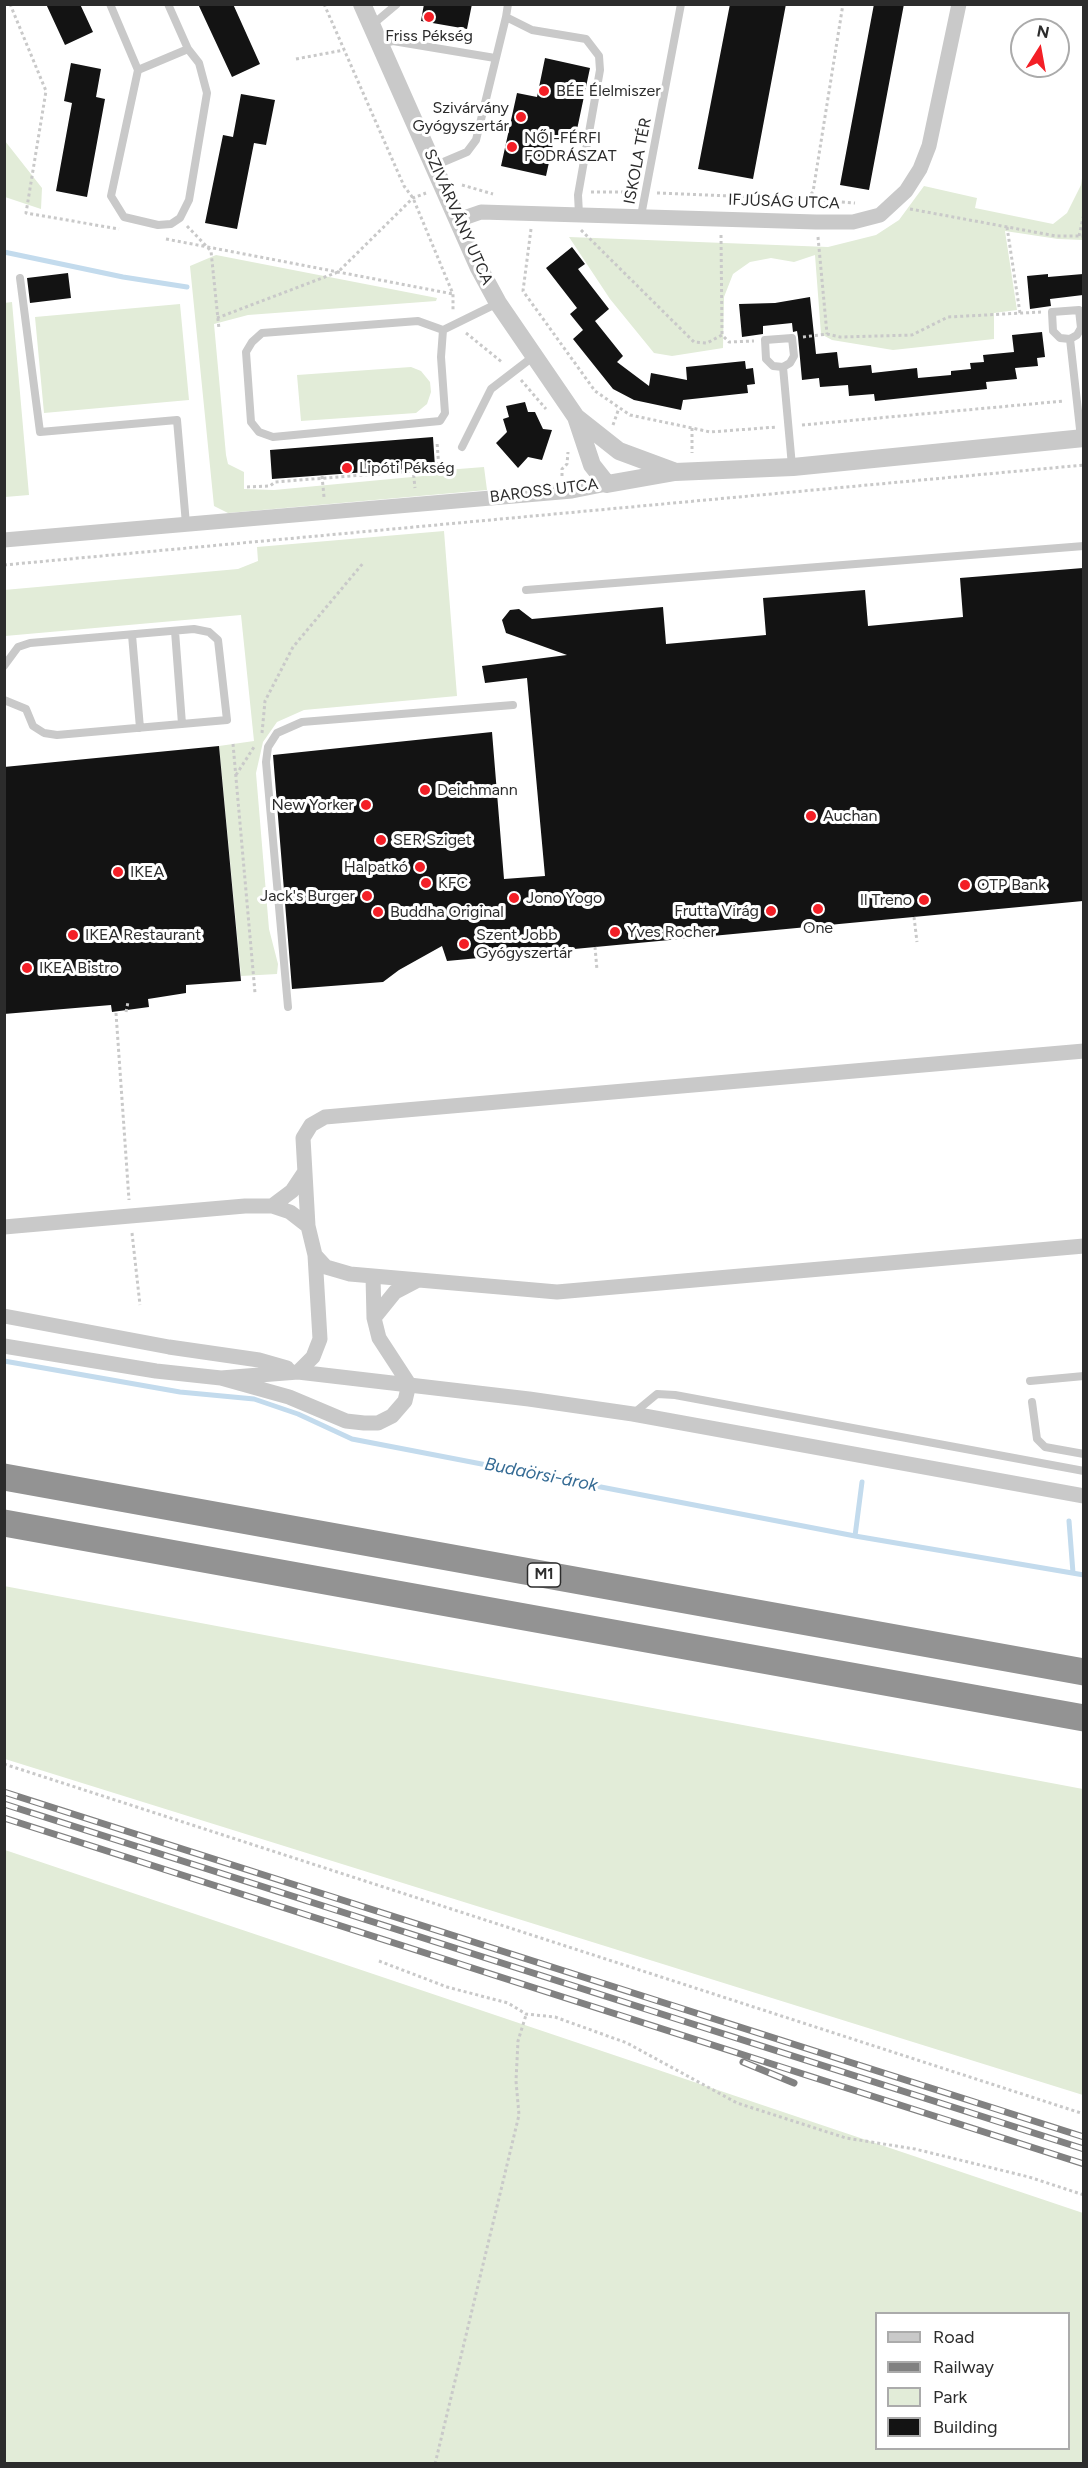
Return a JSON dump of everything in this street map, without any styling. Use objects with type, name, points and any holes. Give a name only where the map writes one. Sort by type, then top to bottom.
[{"type":"highway","name":"M1","points":[[4,1477],[1083,1672]]},
{"type":"highway","points":[[4,1523],[1083,1718]]},
{"type":"street","name":"SZIVÁRVÁNY UTCA","points":[[362,4],[458,220],[498,303],[576,417],[592,465],[607,484]]},
{"type":"street","name":"IFJÚSÁG UTCA","points":[[458,220],[481,212],[816,222],[853,222],[879,215],[906,191],[921,169],[929,146],[959,4]]},
{"type":"street","name":"SZIVÁRVÁNY UTCA","points":[[576,417],[619,452],[675,472]]},
{"type":"street","name":"BAROSS UTCA","points":[[4,540],[572,491],[675,472],[793,467],[1082,438]]},
{"type":"street","points":[[298,1372],[313,1357],[320,1339],[315,1255],[308,1226],[303,1138],[311,1125],[325,1118],[1083,1051]]},
{"type":"street","points":[[272,1206],[292,1191],[304,1173]]},
{"type":"street","points":[[4,1227],[246,1206],[272,1206],[290,1212],[308,1226]]},
{"type":"street","points":[[315,1255],[326,1267],[336,1271],[373,1276],[547,1291],[586,1291],[1083,1246]]},
{"type":"street","points":[[4,1346],[156,1371],[221,1378],[290,1397],[346,1421],[378,1423],[392,1416],[405,1401],[409,1383],[379,1338],[374,1318],[373,1276]]},
{"type":"street","points":[[374,1318],[395,1292],[417,1280]]},
{"type":"street","points":[[4,1316],[259,1360],[298,1372]]},
{"type":"street","points":[[221,1378],[298,1372],[409,1383],[633,1414],[1083,1496]]},
{"type":"lane","points":[[110,4],[138,70],[129,102],[111,196],[119,212],[132,220],[158,225],[171,224],[180,218],[189,200],[207,93],[199,63],[188,49],[168,4]]},
{"type":"lane","points":[[372,25],[397,4]]},
{"type":"lane","points":[[434,166],[467,152],[476,140],[508,4]]},
{"type":"lane","name":"ISKOLA TÉR","points":[[640,216],[681,4]]},
{"type":"lane","points":[[506,17],[532,30],[586,39],[599,56],[600,70],[578,195],[579,214]]},
{"type":"lane","points":[[380,44],[393,40],[495,58]]},
{"type":"lane","points":[[138,70],[188,49]]},
{"type":"lane","points":[[20,278],[40,432],[177,420],[186,524]]},
{"type":"lane","points":[[443,330],[441,357],[445,413],[440,421],[273,437],[259,432],[251,422],[246,352],[252,342],[262,333],[418,321],[443,330],[498,303]]},
{"type":"lane","points":[[1079,310],[1081,328],[1077,335],[1070,339],[1060,338],[1053,331],[1052,312],[1079,310]]},
{"type":"lane","points":[[792,338],[794,356],[790,363],[783,367],[773,366],[766,359],[765,340],[792,338]]},
{"type":"lane","points":[[1070,339],[1075,400],[1082,438]]},
{"type":"lane","points":[[462,447],[490,388],[534,356]]},
{"type":"lane","points":[[783,367],[787,426],[793,467]]},
{"type":"lane","points":[[526,590],[1083,546]]},
{"type":"lane","points":[[4,666],[18,648],[30,643],[201,630],[208,632],[218,640],[227,720],[57,735],[44,733],[33,726],[26,709],[4,700]]},
{"type":"lane","points":[[175,631],[182,724]]},
{"type":"lane","points":[[132,635],[140,728]]},
{"type":"lane","points":[[288,1007],[266,762],[268,747],[277,733],[302,722],[513,705]]},
{"type":"lane","points":[[1030,1381],[1083,1376]]},
{"type":"lane","points":[[633,1414],[657,1394],[675,1395],[1083,1471]]},
{"type":"lane","points":[[1032,1402],[1036,1439],[1045,1447],[1083,1454]]},
{"type":"path","points":[[10,4],[46,91],[26,213],[126,231]]},
{"type":"path","points":[[160,237],[453,294],[413,198],[404,186],[324,4]]},
{"type":"path","points":[[806,199],[813,192],[843,4]]},
{"type":"path","points":[[296,59],[345,50]]},
{"type":"path","points":[[455,180],[465,187],[498,196]]},
{"type":"path","points":[[578,195],[595,191],[806,199],[891,206],[1056,236],[1081,236],[1083,214]]},
{"type":"path","points":[[217,318],[338,272],[413,198]]},
{"type":"path","points":[[531,212],[523,291],[595,391],[630,415],[710,432],[1075,400]]},
{"type":"path","points":[[579,214],[581,232],[694,342],[707,344],[722,335]]},
{"type":"path","points":[[180,218],[211,251],[219,329]]},
{"type":"path","points":[[721,219],[722,335],[729,342],[765,340]]},
{"type":"path","points":[[816,222],[827,334]]},
{"type":"path","points":[[1007,227],[1020,313]]},
{"type":"path","points":[[792,338],[827,334],[840,337],[912,335],[948,317],[1052,312]]},
{"type":"path","points":[[247,487],[322,477],[439,469],[437,442]]},
{"type":"path","points":[[562,469],[567,464]]},
{"type":"path","points":[[4,565],[1083,465]]},
{"type":"path","points":[[413,470],[415,490]]},
{"type":"path","points":[[322,477],[324,497]]},
{"type":"path","points":[[236,775],[244,759],[258,742],[265,701],[293,647],[364,562]]},
{"type":"path","points":[[233,744],[255,993]]},
{"type":"path","points":[[914,917],[917,942]]},
{"type":"path","points":[[595,947],[597,970]]},
{"type":"path","points":[[126,1012],[128,1002]]},
{"type":"path","points":[[116,1013],[130,1216],[140,1305]]},
{"type":"path","points":[[4,1764],[1083,2114]]},
{"type":"path","points":[[379,1961],[447,1987],[508,2003],[526,2014],[555,2017],[627,2043],[748,2106],[846,2138],[927,2151],[1029,2177],[1083,2195]]},
{"type":"path","points":[[435,2463],[519,2115],[516,2081],[518,2041],[526,2014]]},
{"type":"green space","points":[[5,141],[42,188],[41,209],[5,197]]},
{"type":"green space","points":[[1083,171],[1083,240],[1058,239],[1005,231],[1017,310],[994,313],[994,339],[893,350],[832,340],[821,334],[815,255],[794,262],[771,258],[750,262],[733,274],[724,297],[723,348],[672,356],[654,353],[610,299],[569,237],[828,247],[876,235],[899,220],[924,186],[977,198],[975,208],[1053,224],[1067,213],[1081,185]]},
{"type":"green space","points":[[216,255],[437,298],[436,301],[248,315],[214,324],[226,455],[228,464],[244,472],[244,489],[274,490],[444,474],[446,470],[484,467],[487,490],[228,513],[214,506],[190,266]]},
{"type":"green space","points":[[12,302],[29,495],[5,497],[4,303]]},
{"type":"green space","points":[[180,304],[189,400],[44,413],[35,317]]},
{"type":"green space","points":[[411,367],[421,371],[430,382],[431,392],[427,404],[416,413],[301,421],[297,375]]},
{"type":"green space","points":[[444,531],[457,696],[304,710],[277,722],[263,742],[256,773],[269,929],[278,964],[277,974],[241,976],[219,746],[254,741],[241,615],[5,636],[4,590],[238,569],[258,561],[257,547]]},
{"type":"green space","points":[[4,1586],[1083,1789],[1083,2095],[5,1759]]},
{"type":"green space","points":[[5,1850],[1083,2213],[1083,2463],[5,2463]]},
{"type":"building","points":[[46,4],[80,4],[93,32],[65,45]]},
{"type":"building","points":[[198,4],[233,4],[260,64],[232,77]]},
{"type":"building","points":[[424,4],[472,4],[467,29],[421,21]]},
{"type":"building","points":[[730,4],[786,4],[753,179],[698,169]]},
{"type":"building","points":[[874,4],[904,4],[869,190],[840,185]]},
{"type":"building","points":[[545,58],[590,68],[575,139],[555,135],[546,176],[501,166],[517,93],[537,97]]},
{"type":"building","points":[[71,63],[101,69],[96,97],[105,99],[87,197],[56,191],[72,103],[64,101]]},
{"type":"building","points":[[241,94],[275,100],[266,145],[254,143],[237,229],[205,223],[223,135],[233,137]]},
{"type":"building","points":[[572,247],[585,264],[578,269],[609,309],[595,321],[623,356],[617,362],[649,386],[651,373],[687,380],[686,367],[745,361],[746,369],[753,368],[755,384],[747,385],[748,393],[683,400],[681,410],[634,400],[613,389],[573,339],[583,330],[570,314],[577,308],[546,268]]},
{"type":"building","points":[[68,273],[71,298],[30,303],[27,278]]},
{"type":"building","points":[[1048,274],[1048,277],[1083,274],[1083,295],[1050,299],[1051,306],[1030,309],[1027,276]]},
{"type":"building","points":[[810,297],[816,354],[837,352],[839,368],[871,365],[872,373],[917,368],[918,378],[951,375],[951,371],[971,369],[970,363],[984,362],[983,355],[1014,352],[1012,335],[1042,332],[1045,357],[1037,358],[1038,366],[1015,368],[1017,379],[986,382],[987,389],[875,401],[874,394],[849,396],[848,385],[820,387],[819,378],[802,380],[797,331],[793,332],[792,323],[763,326],[763,334],[742,337],[739,304],[775,303]]},
{"type":"building","points":[[525,402],[528,412],[535,412],[543,429],[552,430],[542,460],[528,457],[518,468],[496,443],[507,432],[503,419],[509,417],[506,406]]},
{"type":"building","points":[[433,437],[435,467],[272,479],[270,450]]},
{"type":"building","name":"Auchan","points":[[1083,568],[1083,901],[447,961],[442,946],[399,970],[383,982],[292,989],[273,755],[492,732],[504,879],[545,876],[527,678],[485,683],[482,666],[567,655],[506,633],[502,620],[510,610],[519,609],[532,619],[663,607],[666,644],[766,635],[763,598],[865,590],[868,626],[963,617],[960,578]]},
{"type":"building","name":"IKEA","points":[[219,746],[241,981],[186,985],[186,993],[148,999],[149,1007],[112,1012],[111,1005],[4,1014],[4,767]]},
{"type":"waterway","points":[[4,252],[123,277],[187,287]]},
{"type":"waterway","name":"Budaörsi-árok","points":[[4,1361],[180,1392],[254,1399],[298,1414],[352,1439],[855,1536],[1084,1575]]},
{"type":"waterway","points":[[855,1536],[862,1482]]},
{"type":"waterway","points":[[1069,1521],[1073,1573]]},
{"type":"railway","points":[[4,1792],[1084,2137]]},
{"type":"railway","points":[[4,1804],[1084,2149]]},
{"type":"railway","points":[[4,1818],[1084,2164]]},
{"type":"railway","points":[[743,2062],[794,2083]]},
{"type":"place","name":"Friss Pékség","points":[[429,17]]},
{"type":"place","name":"BÉE Élelmiszer","points":[[544,91]]},
{"type":"place","name":"Szivárvány Gyógyszertár","points":[[521,117]]},
{"type":"place","name":"NŐI-FÉRFI FODRÁSZAT","points":[[512,147]]},
{"type":"place","name":"Lipóti Pékség","points":[[347,468]]},
{"type":"place","name":"Deichmann","points":[[425,790]]},
{"type":"place","name":"New Yorker","points":[[366,805]]},
{"type":"place","name":"Auchan","points":[[811,816]]},
{"type":"place","name":"SER Sziget","points":[[381,840]]},
{"type":"place","name":"Halpatkó","points":[[420,867]]},
{"type":"place","name":"IKEA","points":[[118,872]]},
{"type":"place","name":"KFC","points":[[426,883]]},
{"type":"place","name":"OTP Bank","points":[[965,885]]},
{"type":"place","name":"Jack's Burger","points":[[367,896]]},
{"type":"place","name":"Jono Yogo","points":[[514,898]]},
{"type":"place","name":"Il Treno","points":[[924,900]]},
{"type":"place","name":"One","points":[[818,909]]},
{"type":"place","name":"Frutta Virág","points":[[771,911]]},
{"type":"place","name":"Buddha Original","points":[[378,912]]},
{"type":"place","name":"Yves Rocher","points":[[615,932]]},
{"type":"place","name":"IKEA Restaurant","points":[[73,935]]},
{"type":"place","name":"Szent Jobb Gyógyszertár","points":[[464,944]]},
{"type":"place","name":"IKEA Bistro","points":[[27,968]]}]
